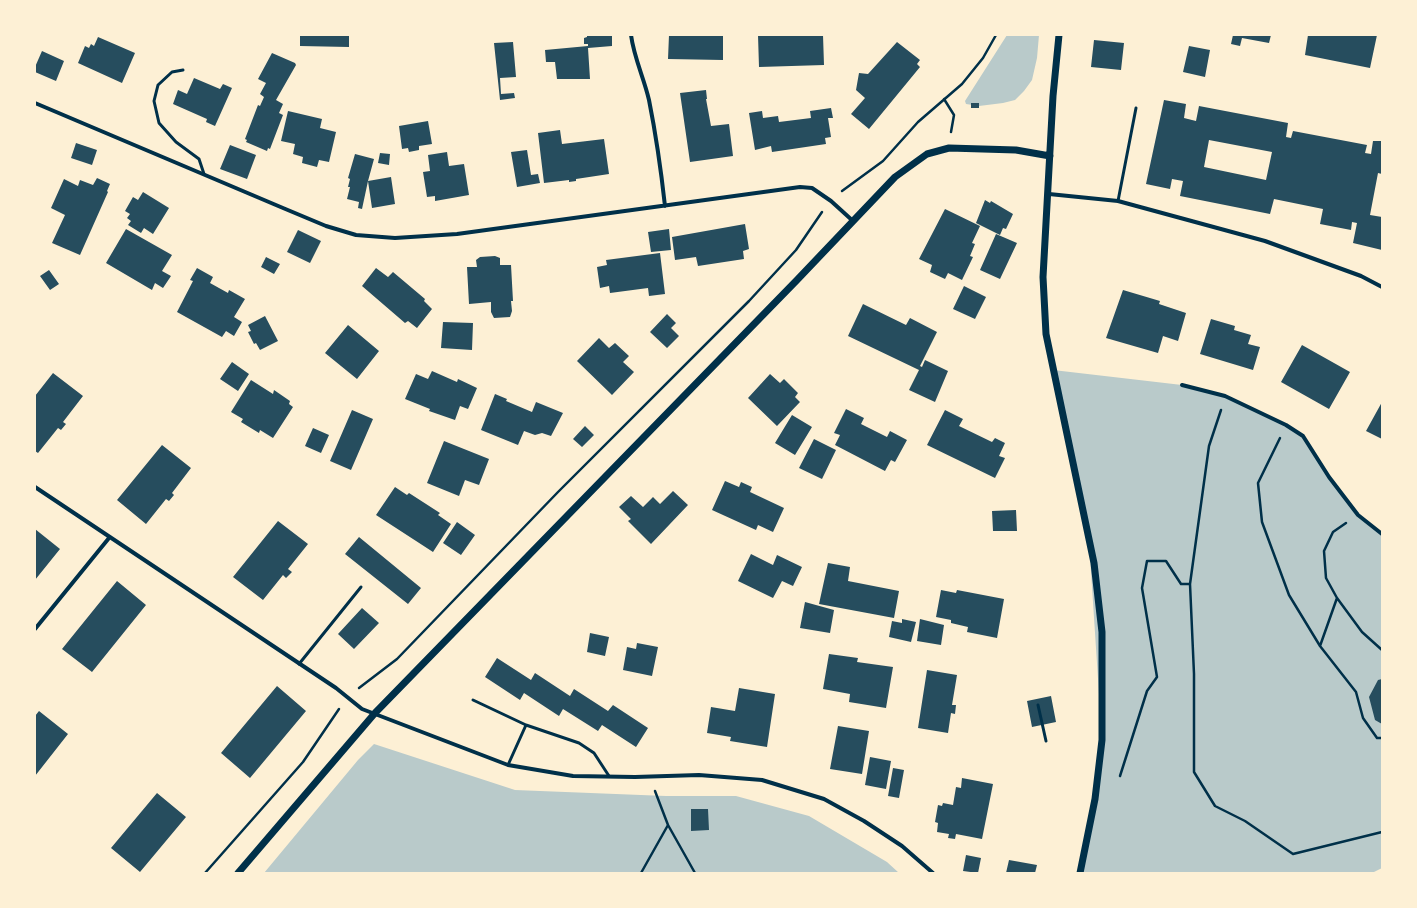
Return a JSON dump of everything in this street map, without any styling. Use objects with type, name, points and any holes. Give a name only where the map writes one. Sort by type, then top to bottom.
[{"type":"street","points":[[631,35],[638,67],[648,98],[659,155],[665,206]]},
{"type":"street","points":[[1059,35],[1053,96],[1043,276],[1046,334],[1094,563],[1102,632],[1102,740],[1095,799],[1080,873]]},
{"type":"street","points":[[35,103],[326,226],[356,235],[395,238],[457,234],[529,226],[800,187],[812,188],[831,201],[853,221]]},
{"type":"street","points":[[238,873],[376,713],[895,176],[916,160],[927,154],[949,148],[1016,150],[1050,156]]},
{"type":"street","points":[[1048,194],[1118,201],[1265,242],[1361,276],[1382,287]]},
{"type":"street","points":[[1182,385],[1225,396],[1286,425],[1303,436],[1329,477],[1358,515],[1382,534]]},
{"type":"street","points":[[35,487],[109,538],[336,688],[362,709],[376,713],[396,724],[508,765],[573,776],[699,775],[762,780],[824,799],[864,821],[902,846],[933,873]]},
{"type":"street","points":[[35,629],[109,538]]},
{"type":"lane","points":[[183,70],[172,72],[158,85],[154,100],[159,123],[176,142],[199,159],[204,174]]},
{"type":"lane","points":[[1118,201],[1136,108]]},
{"type":"lane","points":[[299,664],[361,587]]},
{"type":"lane","points":[[474,700],[526,725],[584,747],[594,753],[609,776]]},
{"type":"lane","points":[[1038,705],[1046,741]]},
{"type":"lane","points":[[508,765],[526,725]]},
{"type":"path","points":[[840,192],[883,161],[918,122],[971,74],[996,35]]},
{"type":"path","points":[[944,99],[954,115],[949,148]]},
{"type":"path","points":[[357,690],[397,659],[558,492],[749,301],[796,250],[821,213]]},
{"type":"path","points":[[1225,396],[1209,446],[1190,584],[1194,674],[1194,772],[1215,806],[1245,821],[1292,854],[1382,832]]},
{"type":"path","points":[[1286,425],[1258,483],[1262,522],[1289,595],[1320,646],[1356,692],[1363,718],[1377,738],[1382,738]]},
{"type":"path","points":[[1358,515],[1333,532],[1324,552],[1326,578],[1337,598],[1362,632],[1382,650]]},
{"type":"path","points":[[1120,776],[1148,692],[1157,677],[1142,588],[1147,561],[1166,561],[1181,584],[1190,584]]},
{"type":"path","points":[[1320,646],[1337,598]]},
{"type":"path","points":[[205,873],[303,762],[340,708]]},
{"type":"path","points":[[649,776],[668,825],[695,873]]},
{"type":"path","points":[[641,873],[668,825]]},
{"type":"shaded area","points":[[1007,35],[1039,35],[1037,58],[1032,80],[1015,100],[979,106],[966,104],[965,101]]},
{"type":"shaded area","points":[[1053,370],[1182,385],[1225,396],[1286,425],[1303,436],[1329,477],[1358,515],[1382,534],[1382,868],[1372,873],[1079,873],[1102,740],[1089,541]]},
{"type":"shaded area","points":[[374,744],[515,790],[666,796],[736,796],[809,816],[887,862],[899,873],[264,873],[358,760]]},
{"type":"building","points":[[300,35],[349,35],[349,47],[300,46]]},
{"type":"building","points":[[587,35],[612,35],[612,46],[588,48],[590,79],[557,79],[555,62],[546,62],[545,50],[588,46],[588,44],[584,44],[584,38],[587,37]]},
{"type":"building","points":[[669,35],[723,35],[723,60],[668,59]]},
{"type":"building","points":[[758,35],[823,35],[824,65],[759,67]]},
{"type":"building","points":[[1233,35],[1271,35],[1269,43],[1242,38],[1240,46],[1231,44]]},
{"type":"building","points":[[1308,35],[1377,35],[1370,68],[1305,55]]},
{"type":"building","points":[[98,37],[135,53],[122,83],[78,63],[85,46],[89,48],[91,44],[94,46]]},
{"type":"building","points":[[1094,40],[1124,43],[1121,70],[1091,67]]},
{"type":"building","points":[[513,42],[516,77],[500,78],[501,94],[514,93],[515,98],[500,100],[494,43]]},
{"type":"building","points":[[897,42],[920,60],[917,64],[920,67],[869,129],[851,114],[865,98],[856,90],[859,73],[868,74]]},
{"type":"building","points":[[1189,46],[1210,50],[1205,77],[1183,72]]},
{"type":"building","points":[[42,51],[64,61],[56,81],[35,72],[35,67]]},
{"type":"building","points":[[272,53],[295,63],[296,65],[276,100],[283,104],[279,113],[283,115],[270,149],[268,148],[267,151],[246,142],[247,140],[245,139],[258,105],[260,106],[264,97],[260,94],[266,83],[258,79]]},
{"type":"building","points":[[194,78],[220,89],[223,84],[232,88],[215,126],[206,122],[207,119],[173,104],[178,90],[187,94]]},
{"type":"building","points":[[706,90],[706,99],[711,126],[729,124],[733,156],[690,162],[680,93]]},
{"type":"building","points":[[1164,100],[1186,104],[1184,118],[1196,121],[1199,106],[1288,123],[1286,137],[1291,138],[1293,131],[1367,145],[1365,153],[1371,154],[1373,141],[1382,141],[1382,174],[1378,173],[1370,215],[1382,217],[1382,250],[1353,243],[1357,223],[1352,222],[1351,230],[1320,224],[1323,209],[1274,199],[1270,214],[1180,196],[1183,181],[1172,179],[1170,189],[1146,184]],"holes":[[[1209,140],[1272,152],[1266,180],[1204,167]]]},
{"type":"building","points":[[971,103],[979,103],[979,108],[971,108]]},
{"type":"building","points":[[831,108],[833,118],[828,118],[831,137],[825,138],[826,144],[772,152],[771,146],[755,150],[749,113],[762,111],[763,118],[778,116],[779,122],[811,118],[810,111]]},
{"type":"building","points":[[288,111],[322,119],[320,128],[336,132],[329,162],[319,160],[317,167],[302,163],[303,157],[293,154],[295,144],[281,141]]},
{"type":"building","points":[[428,121],[432,144],[419,146],[419,150],[409,152],[408,148],[402,149],[399,126]]},
{"type":"building","points":[[560,130],[562,144],[604,139],[609,174],[576,179],[576,181],[569,182],[569,180],[544,183],[538,133]]},
{"type":"building","points":[[76,143],[97,150],[92,165],[71,158]]},
{"type":"building","points":[[230,145],[256,155],[247,179],[220,169]]},
{"type":"building","points":[[527,150],[531,175],[538,174],[540,183],[517,187],[511,152]]},
{"type":"building","points":[[447,152],[449,166],[464,164],[469,195],[435,201],[435,196],[427,197],[423,172],[430,171],[428,155]]},
{"type":"building","points":[[380,153],[390,154],[389,165],[378,163]]},
{"type":"building","points":[[355,154],[374,159],[362,209],[358,208],[359,202],[347,199],[350,187],[348,187],[350,179],[348,178]]},
{"type":"building","points":[[391,177],[395,204],[372,208],[368,181]]},
{"type":"building","points":[[97,178],[110,184],[107,191],[108,192],[80,255],[52,243],[65,215],[51,208],[64,179],[78,186],[80,180],[93,185]]},
{"type":"building","points":[[143,192],[169,208],[153,234],[144,228],[141,233],[128,225],[131,221],[127,218],[130,214],[125,211],[133,197],[138,200]]},
{"type":"building","points":[[985,200],[990,203],[991,201],[1013,214],[1006,229],[1003,228],[1000,235],[976,223]]},
{"type":"building","points":[[945,209],[980,226],[972,243],[975,244],[970,256],[973,257],[962,280],[948,273],[945,279],[930,272],[932,265],[919,259]]},
{"type":"building","points":[[745,224],[749,249],[743,251],[744,259],[698,266],[696,257],[675,260],[672,237]]},
{"type":"building","points":[[126,229],[172,255],[162,271],[171,276],[163,288],[155,283],[152,290],[106,263]]},
{"type":"building","points":[[669,229],[671,250],[651,252],[648,232]]},
{"type":"building","points":[[298,230],[321,241],[310,263],[287,252]]},
{"type":"building","points":[[996,234],[1017,243],[1000,279],[980,270]]},
{"type":"building","points":[[660,253],[665,294],[649,296],[648,288],[610,293],[609,286],[600,288],[597,267],[607,265],[606,260]]},
{"type":"building","points":[[495,256],[500,258],[500,265],[511,265],[513,301],[511,301],[512,311],[510,317],[494,318],[491,312],[491,302],[469,304],[467,267],[477,267],[476,260],[480,257]]},
{"type":"building","points":[[266,257],[280,264],[274,274],[261,267]]},
{"type":"building","points":[[197,268],[213,277],[210,283],[228,293],[229,290],[245,299],[234,317],[242,322],[234,336],[226,331],[222,337],[177,312],[193,281],[190,280]]},
{"type":"building","points":[[376,268],[388,277],[393,272],[425,299],[424,301],[432,309],[417,328],[408,321],[405,323],[362,286]]},
{"type":"building","points":[[49,270],[59,284],[50,290],[40,276]]},
{"type":"building","points":[[964,286],[986,297],[975,319],[953,309]]},
{"type":"building","points":[[1123,290],[1160,301],[1159,304],[1186,313],[1178,341],[1163,336],[1158,353],[1106,338]]},
{"type":"building","points":[[863,304],[906,325],[910,318],[937,332],[920,366],[922,367],[925,360],[948,371],[935,402],[909,390],[919,370],[848,336]]},
{"type":"building","points":[[667,314],[676,323],[671,328],[679,336],[667,348],[650,332]]},
{"type":"building","points":[[265,316],[278,341],[260,350],[256,343],[254,344],[248,332],[251,331],[248,325]]},
{"type":"building","points":[[1211,319],[1235,326],[1234,330],[1251,335],[1248,344],[1260,347],[1253,370],[1200,354]]},
{"type":"building","points":[[443,322],[473,323],[472,350],[441,348]]},
{"type":"building","points":[[348,325],[379,351],[357,379],[325,353]]},
{"type":"building","points":[[599,338],[609,348],[615,343],[629,356],[623,362],[634,372],[612,395],[577,361]]},
{"type":"building","points":[[1302,345],[1350,372],[1329,409],[1281,382]]},
{"type":"building","points":[[232,362],[249,374],[238,391],[220,379]]},
{"type":"building","points":[[432,371],[457,382],[458,379],[477,388],[468,409],[460,406],[455,420],[429,411],[430,409],[405,399],[416,374],[428,379]]},
{"type":"building","points":[[53,373],[83,396],[63,422],[66,424],[61,430],[58,428],[38,453],[35,451],[35,396]]},
{"type":"building","points":[[770,374],[780,383],[784,379],[798,393],[795,397],[800,402],[777,426],[748,398]]},
{"type":"building","points":[[251,380],[273,394],[274,390],[290,401],[289,404],[293,407],[273,438],[260,430],[259,433],[241,422],[243,419],[231,412]]},
{"type":"building","points":[[495,394],[507,399],[506,401],[532,412],[536,402],[563,413],[551,436],[542,433],[535,435],[524,431],[518,445],[481,430]]},
{"type":"building","points":[[1382,402],[1382,439],[1366,431]]},
{"type":"building","points":[[846,409],[864,418],[861,424],[887,437],[890,431],[907,440],[895,462],[891,460],[885,471],[835,445],[840,435],[834,433]]},
{"type":"building","points":[[352,410],[373,419],[351,470],[330,461]]},
{"type":"building","points":[[945,410],[963,419],[959,426],[992,442],[995,438],[1005,443],[999,456],[1005,458],[995,478],[927,445]]},
{"type":"building","points":[[792,415],[812,427],[795,455],[775,443]]},
{"type":"building","points":[[585,426],[594,435],[582,447],[573,439]]},
{"type":"building","points":[[313,428],[329,435],[321,453],[305,446]]},
{"type":"building","points":[[814,439],[836,450],[822,479],[799,468]]},
{"type":"building","points":[[444,441],[489,459],[479,485],[465,480],[459,496],[427,483]]},
{"type":"building","points":[[162,445],[191,468],[172,493],[174,495],[169,501],[166,499],[146,524],[117,500]]},
{"type":"building","points":[[725,481],[739,487],[741,482],[752,487],[750,492],[784,508],[773,532],[758,525],[756,530],[712,510]]},
{"type":"building","points":[[395,487],[407,495],[409,493],[440,513],[438,515],[451,524],[433,552],[376,515]]},
{"type":"building","points":[[673,491],[688,505],[651,544],[628,521],[631,519],[619,507],[631,496],[643,507],[653,497],[660,504]]},
{"type":"building","points":[[1016,510],[1017,531],[993,531],[992,511]]},
{"type":"building","points":[[278,521],[308,544],[288,569],[292,572],[286,578],[283,575],[263,600],[233,577]]},
{"type":"building","points":[[457,522],[475,535],[461,555],[443,543]]},
{"type":"building","points":[[35,529],[60,549],[35,580]]},
{"type":"building","points":[[359,537],[421,588],[408,604],[345,554]]},
{"type":"building","points":[[751,554],[773,565],[777,555],[802,567],[793,586],[782,581],[773,598],[738,581]]},
{"type":"building","points":[[828,563],[850,567],[848,581],[899,591],[894,618],[819,604]]},
{"type":"building","points":[[117,581],[146,605],[92,672],[62,649]]},
{"type":"building","points":[[941,590],[956,593],[957,590],[1004,599],[997,638],[967,632],[968,627],[951,623],[951,620],[936,617]]},
{"type":"building","points":[[805,602],[834,610],[830,633],[800,628]]},
{"type":"building","points":[[362,608],[379,623],[354,649],[338,634]]},
{"type":"building","points":[[902,619],[916,622],[911,642],[889,637],[892,621],[902,623]]},
{"type":"building","points":[[920,619],[944,625],[941,645],[917,641]]},
{"type":"building","points":[[590,633],[609,637],[605,656],[587,652]]},
{"type":"building","points":[[637,643],[658,647],[652,676],[623,670],[627,647],[636,649]]},
{"type":"building","points":[[829,654],[858,658],[857,662],[893,667],[886,708],[849,702],[850,694],[823,689]]},
{"type":"building","points":[[497,658],[531,680],[535,673],[570,696],[574,689],[608,711],[613,705],[648,728],[636,747],[602,725],[598,731],[563,709],[559,716],[524,693],[520,700],[485,677]]},
{"type":"building","points":[[927,670],[957,675],[952,705],[956,705],[955,714],[951,713],[948,733],[918,728]]},
{"type":"building","points":[[1382,679],[1382,724],[1375,720],[1369,697],[1378,680]]},
{"type":"building","points":[[277,686],[306,711],[250,778],[221,753]]},
{"type":"building","points":[[739,688],[775,694],[767,747],[730,741],[731,737],[707,733],[711,707],[735,711]]},
{"type":"building","points":[[1051,696],[1056,722],[1032,727],[1027,701]]},
{"type":"building","points":[[39,711],[68,734],[35,776],[35,716]]},
{"type":"building","points":[[838,726],[869,731],[862,774],[830,769]]},
{"type":"building","points":[[870,757],[891,761],[886,789],[865,785]]},
{"type":"building","points":[[893,768],[904,770],[899,798],[888,796]]},
{"type":"building","points":[[962,778],[993,784],[982,839],[956,834],[955,839],[948,838],[949,834],[937,832],[938,823],[935,822],[938,805],[942,806],[943,803],[953,805],[956,787],[961,788]]},
{"type":"building","points":[[157,793],[186,817],[140,872],[111,848]]},
{"type":"building","points":[[691,809],[708,809],[709,830],[691,831]]},
{"type":"building","points":[[966,855],[981,858],[978,873],[963,871]]},
{"type":"building","points":[[1009,860],[1037,865],[1035,873],[1006,873]]}]
